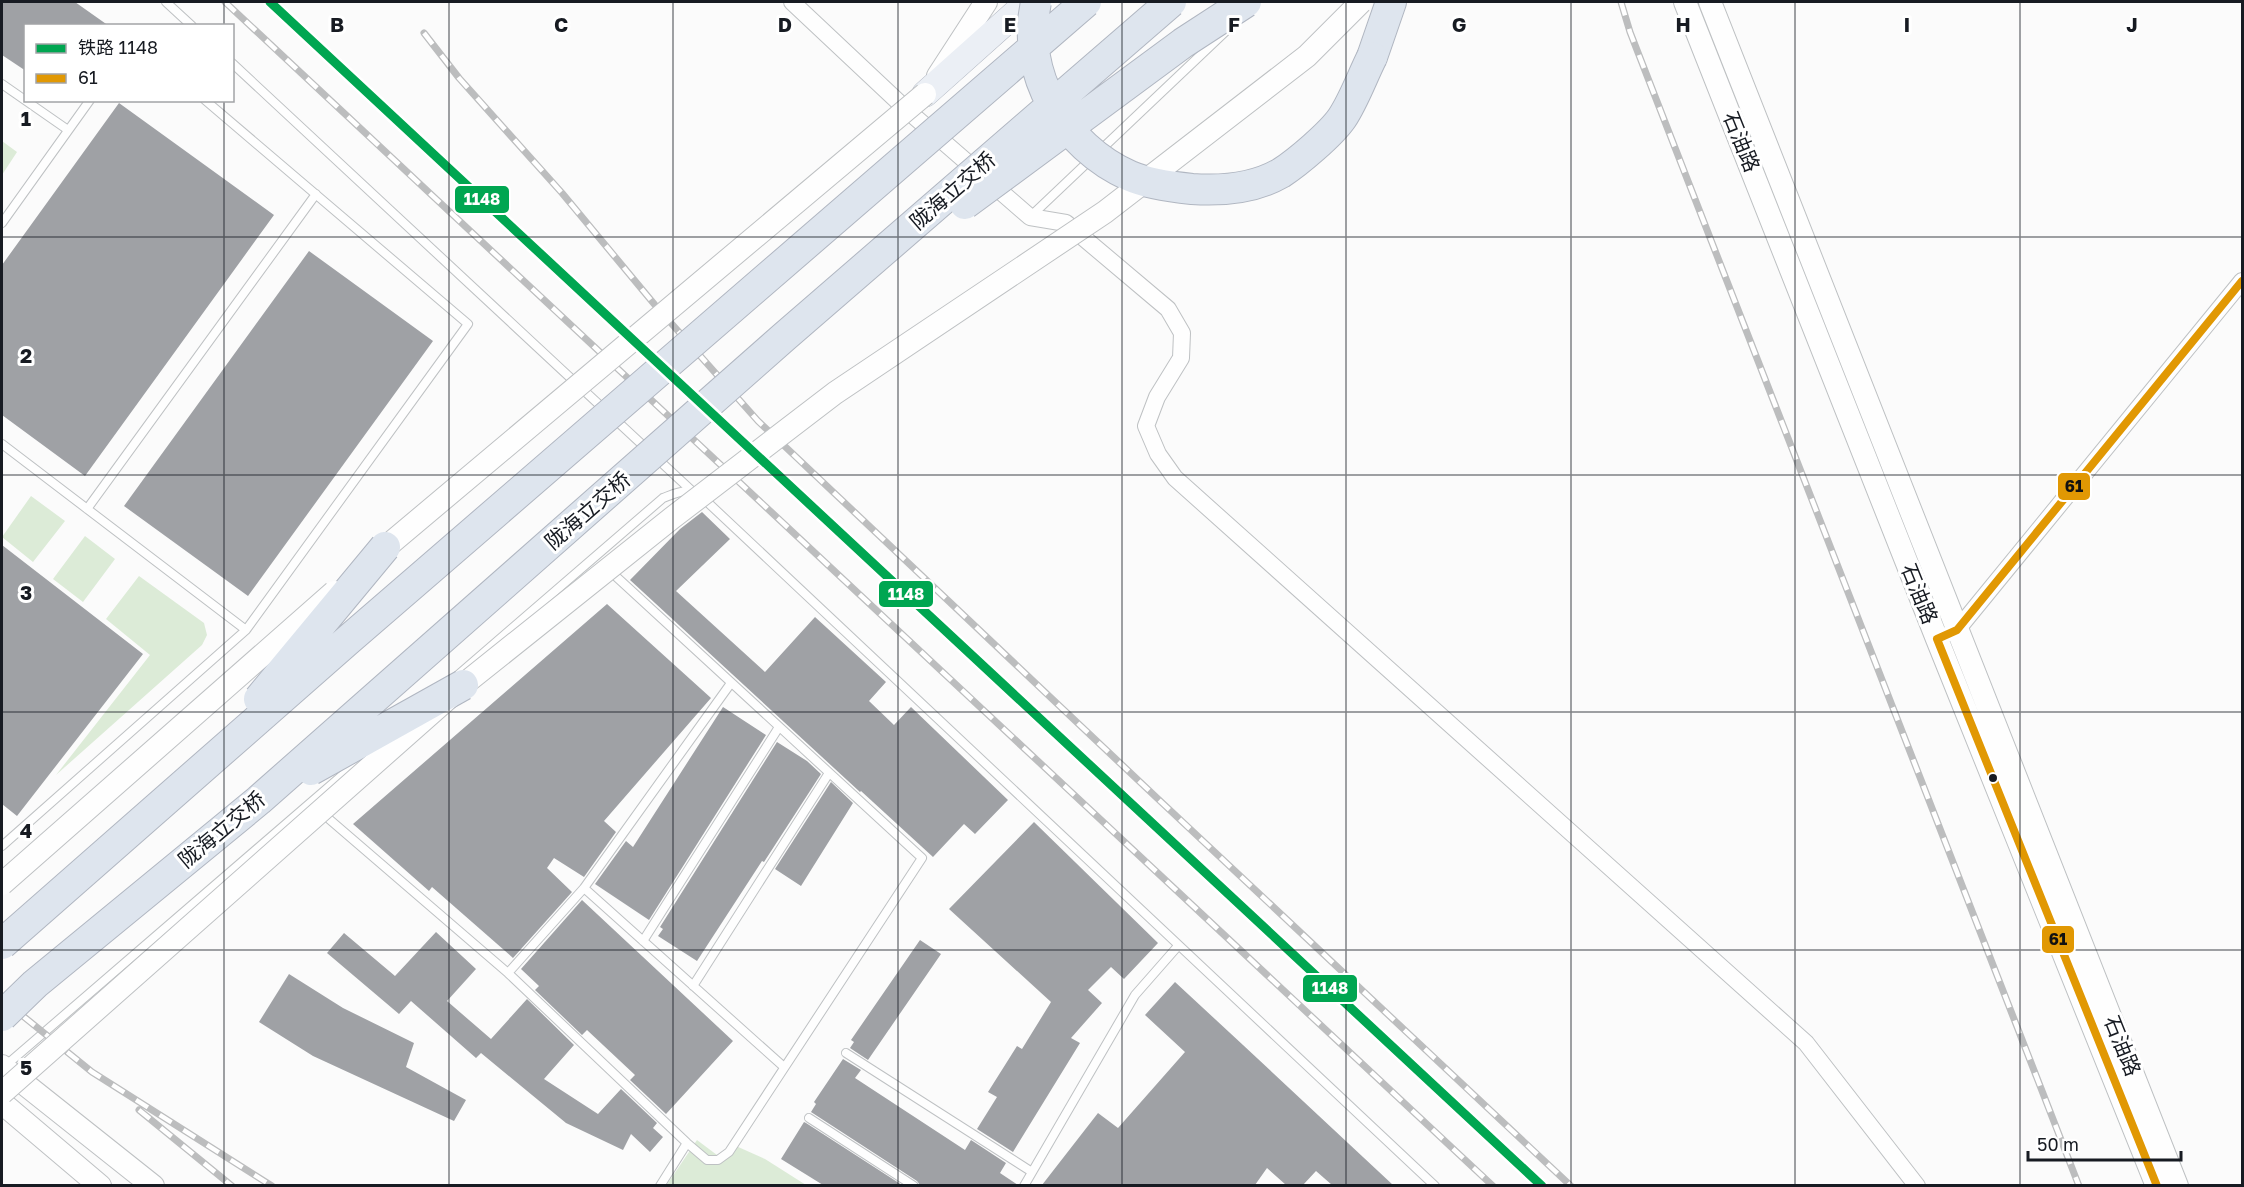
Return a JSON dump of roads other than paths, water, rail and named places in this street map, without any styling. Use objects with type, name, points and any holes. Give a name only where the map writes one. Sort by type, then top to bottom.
[{"type":"highway","points":[[1036,2],[1032,41],[1041,83],[1062,121],[1080,142],[1103,161],[1131,176],[1177,187],[1211,190],[1249,186],[1280,174],[1307,153],[1341,119],[1372,57],[1390,2]]},
{"type":"highway","points":[[2,944],[1086,2]]},
{"type":"highway","name":"陇海立交桥","points":[[2,1016],[35,984],[259,800],[784,338],[1171,2]]},
{"type":"highway","points":[[784,338],[1183,43],[1240,15]]},
{"type":"highway","points":[[198,772],[385,547]]},
{"type":"highway","points":[[259,800],[463,685]]},
{"type":"main road","points":[[925,94],[986,2]]},
{"type":"main road","points":[[2,884],[385,547],[925,94],[1028,2]]},
{"type":"main road","points":[[2,1092],[463,685],[672,518],[835,393],[1105,212],[1307,56],[1360,2]]},
{"type":"main road","name":"石油路","points":[[1685,2],[2177,1185]]},
{"type":"main road","name":"石油路","points":[[1710,2],[1947,635],[2157,1185]]},
{"type":"main road","points":[[2,1068],[153,1185]]},
{"type":"main road","points":[[2,1103],[99,1185]]},
{"type":"street","points":[[792,2],[908,111],[1030,217],[1066,223],[1168,309],[1182,333],[1181,358],[1157,397],[1146,426],[1158,454],[1175,478],[1806,1043],[1917,1185]]},
{"type":"street","points":[[1947,635],[2242,281]]},
{"type":"lane","points":[[166,2],[190,24]]},
{"type":"lane","points":[[1030,217],[1240,15],[1257,2]]},
{"type":"lane","points":[[234,65],[692,490],[712,506],[1435,1185]]},
{"type":"lane","points":[[2,84],[24,99]]},
{"type":"lane","points":[[28,102],[68,130]]},
{"type":"lane","points":[[2,223],[89,102]]},
{"type":"lane","points":[[2,846],[246,630],[468,324],[207,102]]},
{"type":"lane","points":[[87,509],[316,194]]},
{"type":"lane","points":[[2,876],[581,387]]},
{"type":"lane","points":[[2,444],[246,630]]},
{"type":"lane","points":[[381,741],[663,498],[692,490]]},
{"type":"lane","points":[[310,802],[507,973],[687,1143],[708,1160],[718,1160],[729,1152],[922,858],[595,557]]},
{"type":"lane","points":[[507,973],[584,888],[731,683]]},
{"type":"lane","points":[[643,941],[779,727]]},
{"type":"lane","points":[[2,1068],[372,749]]},
{"type":"lane","points":[[693,986],[828,773]]},
{"type":"lane","points":[[584,888],[784,1067]]},
{"type":"lane","points":[[1024,1185],[1135,995],[1178,946]]},
{"type":"lane","points":[[846,1053],[1032,1172]]},
{"type":"lane","points":[[809,1118],[914,1185]]},
{"type":"lane","points":[[660,1185],[687,1143]]},
{"type":"railway","points":[[225,2],[1493,1186]]},
{"type":"railway","points":[[1621,2],[1630,32],[2079,1186]]},
{"type":"railway","points":[[424,33],[459,78],[562,193],[655,305],[758,421],[1571,1186]]},
{"type":"railway","points":[[2,999],[92,1072],[272,1186]]},
{"type":"railway","points":[[139,1110],[232,1186]]},
{"type":"rail line","name":"1148","points":[[270,2],[1542,1186]]}]
